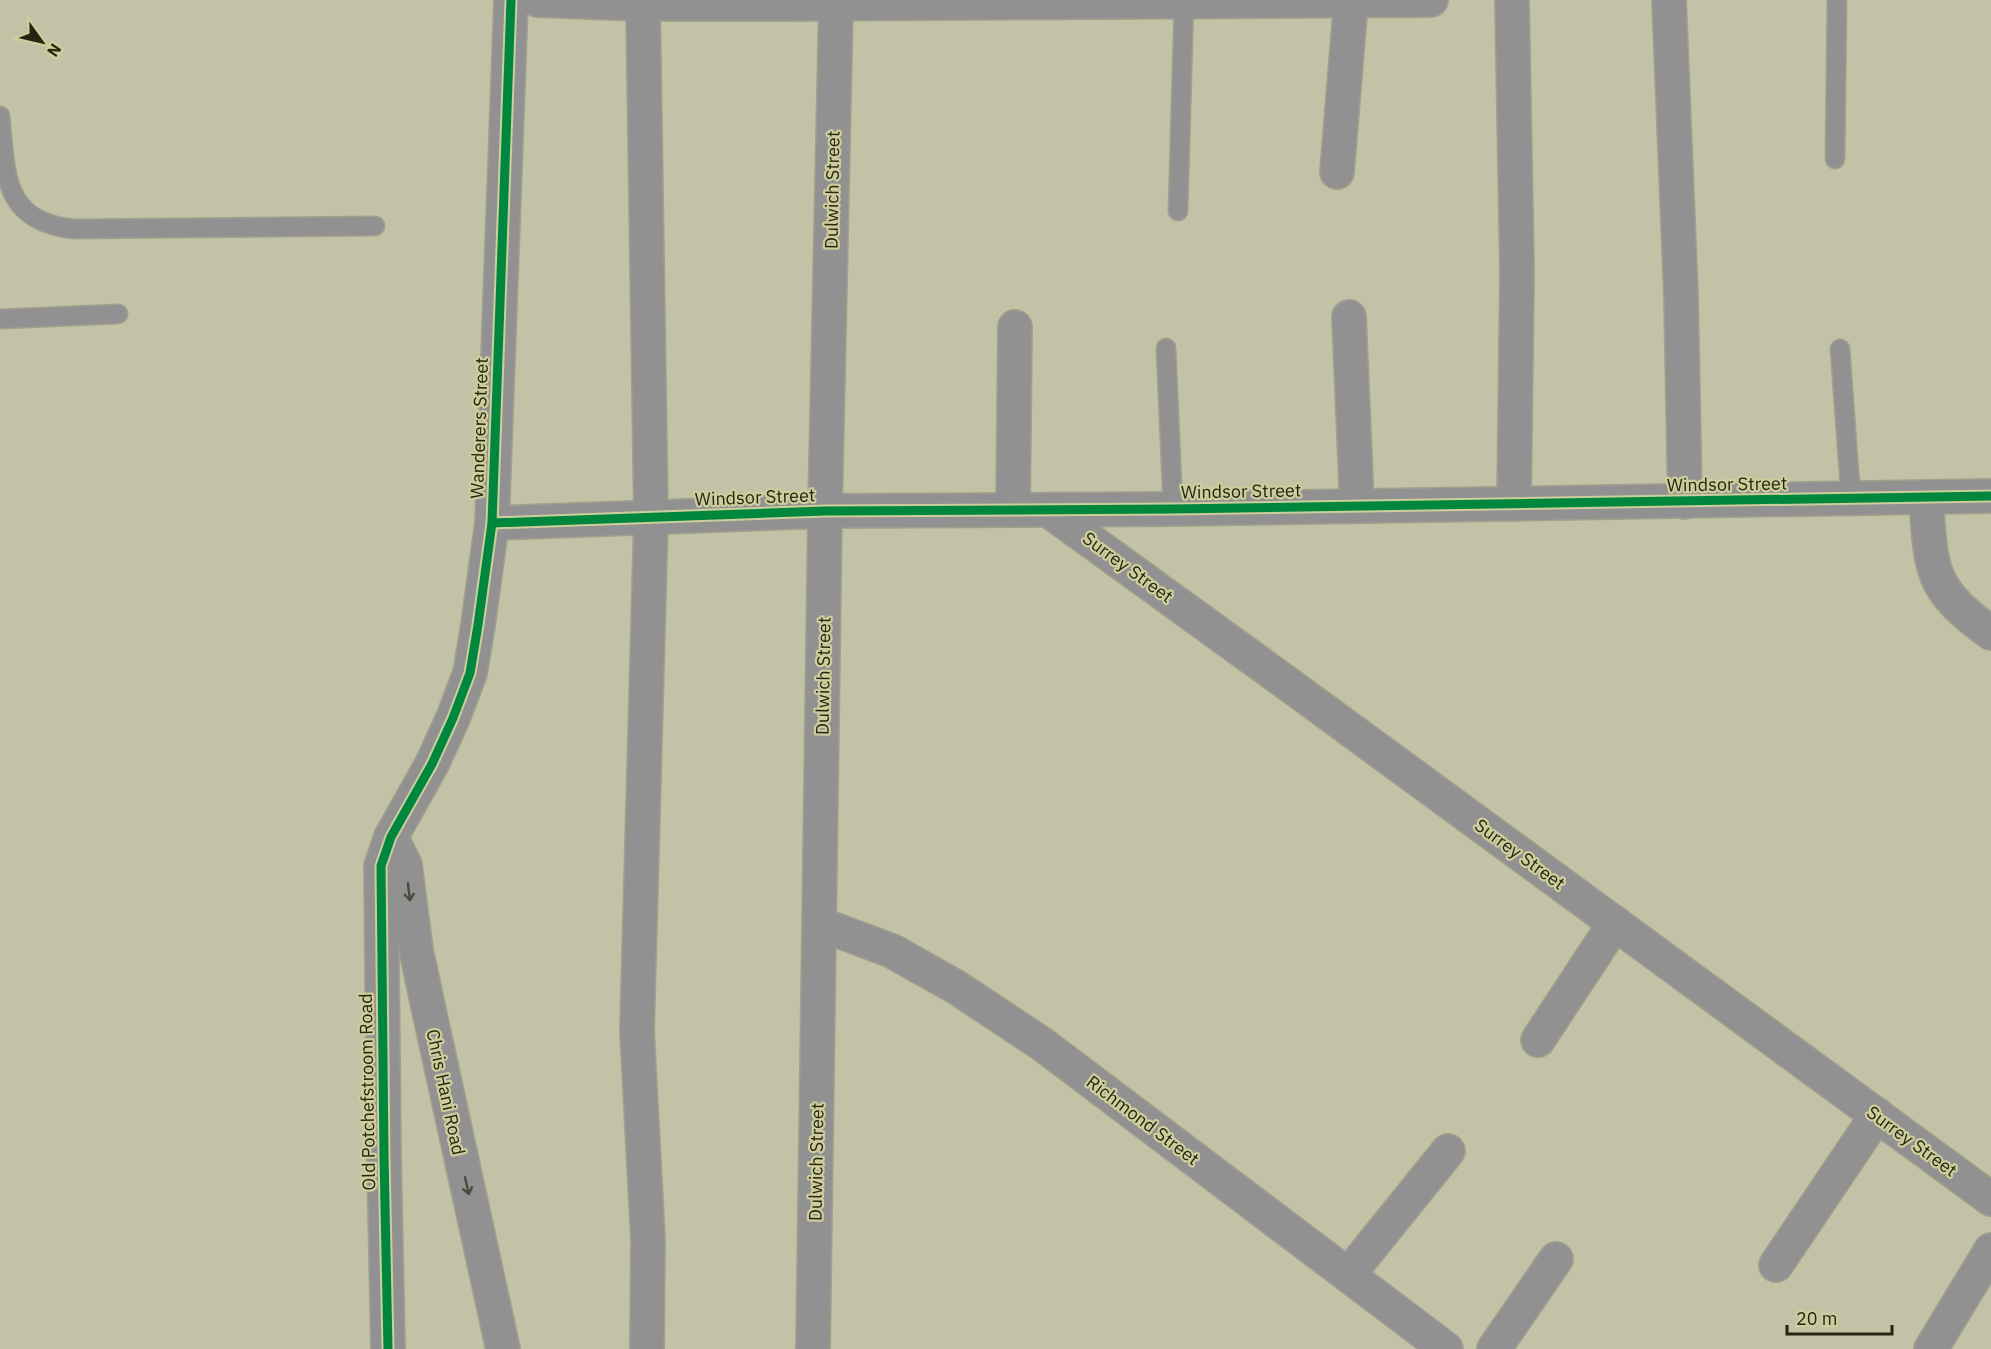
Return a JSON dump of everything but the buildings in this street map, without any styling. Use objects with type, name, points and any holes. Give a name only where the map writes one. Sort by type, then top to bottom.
[{"type":"street","name":"Wanderers Street","points":[[391,837],[432,764],[470,673],[492,523],[511,0]]},
{"type":"street","points":[[537,0],[643,4],[1431,0]]},
{"type":"street","points":[[1512,0],[1516,272],[1514,504]]},
{"type":"street","points":[[1670,0],[1681,296],[1685,502]]},
{"type":"street","points":[[1338,172],[1351,1]]},
{"type":"street","name":"Dulwich Street","points":[[813,1349],[825,511],[836,3]]},
{"type":"street","points":[[643,4],[651,517],[637,1031],[648,1240],[647,1349]]},
{"type":"street","points":[[1349,317],[1357,506]]},
{"type":"street","points":[[1013,510],[1015,327]]},
{"type":"street","name":"Windsor Street","points":[[492,523],[825,511],[1173,509],[1991,496]]},
{"type":"street","points":[[1926,497],[1934,560],[1940,583],[1956,603],[1991,633]]},
{"type":"street","name":"Surrey Street","points":[[1048,510],[1991,1199]]},
{"type":"street","name":"Old Potchefstroom Road","points":[[388,1349],[381,866],[391,837]]},
{"type":"street","name":"Chris Hani Road","points":[[391,837],[405,865],[416,950],[503,1349]]},
{"type":"street","points":[[1538,1040],[1614,923]]},
{"type":"street","name":"Richmond Street","points":[[820,924],[892,951],[975,999],[1042,1044],[1439,1346]]},
{"type":"street","points":[[1776,1265],[1877,1115]]},
{"type":"street","points":[[1348,1275],[1448,1151]]},
{"type":"street","points":[[1931,1349],[1991,1250]]},
{"type":"street","points":[[1494,1349],[1556,1259]]},
{"type":"lane","points":[[1834,159],[1837,0]]},
{"type":"lane","points":[[1178,210],[1184,2]]},
{"type":"lane","points":[[0,116],[6,176],[11,191],[22,209],[39,220],[53,225],[74,229],[375,226]]},
{"type":"lane","points":[[0,319],[118,314]]},
{"type":"lane","points":[[1166,348],[1173,509]]},
{"type":"lane","points":[[1840,349],[1851,499]]},
{"type":"cycle path","points":[[388,1349],[381,866],[391,837],[432,764],[453,718],[470,673],[478,625],[492,523],[511,0]]},
{"type":"cycle path","points":[[492,523],[825,511],[1173,509],[1991,496]]}]
